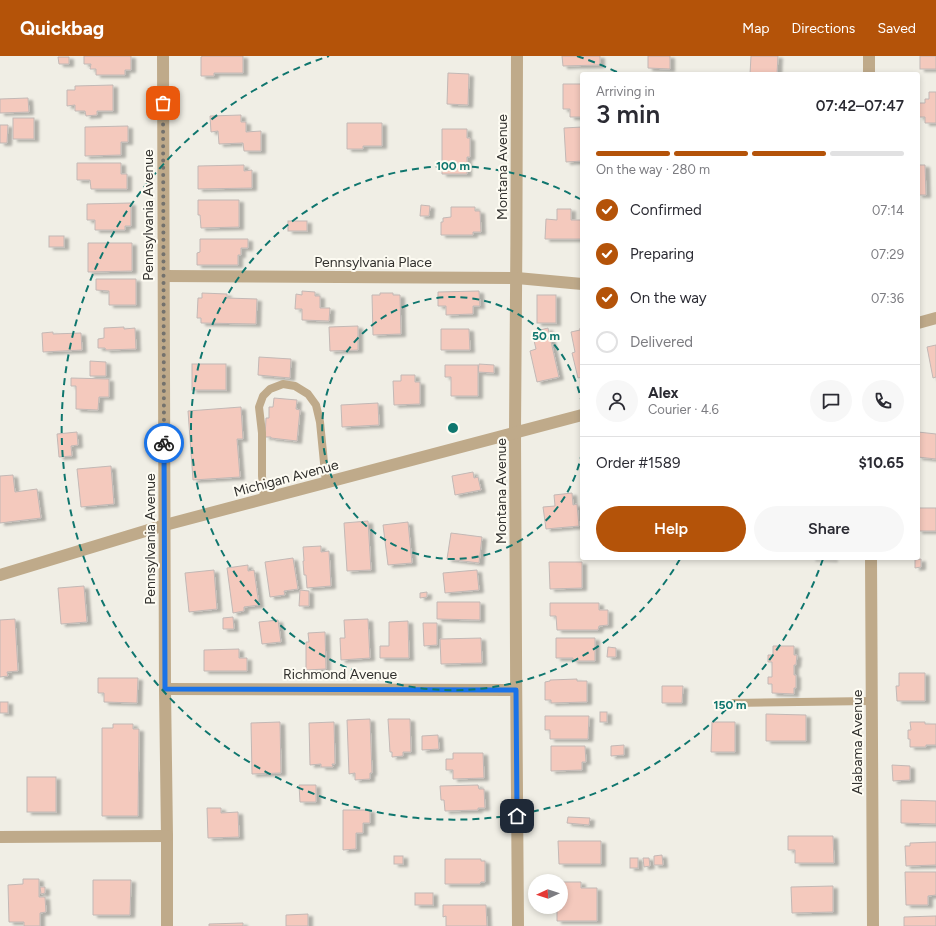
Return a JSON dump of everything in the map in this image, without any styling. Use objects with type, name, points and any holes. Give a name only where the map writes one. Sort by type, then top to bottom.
[{"type":"street","name":"Pennsylvania Avenue","points":[[163,56],[167,926]]},
{"type":"street","name":"Montana Avenue","points":[[517,56],[516,690],[518,926]]},
{"type":"street","points":[[869,56],[869,72]]},
{"type":"street","name":"Pennsylvania Place","points":[[164,276],[517,278],[580,284]]},
{"type":"street","points":[[920,322],[936,318]]},
{"type":"street","name":"Michigan Avenue","points":[[0,575],[165,525],[580,416]]},
{"type":"street","name":"Alabama Avenue","points":[[871,560],[873,926]]},
{"type":"street","name":"Richmond Avenue","points":[[165,689],[516,690]]},
{"type":"street","points":[[0,837],[167,836]]},
{"type":"lane","points":[[264,499],[262,476],[262,433],[259,406],[266,392],[283,384],[295,386],[308,394],[316,404],[320,422],[326,482]]},
{"type":"lane","points":[[732,703],[871,701]]},
{"type":"building","points":[[84,56],[131,56],[131,70],[125,70],[125,75],[96,75],[96,69],[90,69],[91,64],[84,64]]},
{"type":"building","points":[[243,56],[243,73],[214,73],[214,76],[201,76],[201,57]]},
{"type":"building","points":[[562,56],[600,56],[600,65],[563,66]]},
{"type":"building","points":[[648,56],[670,56],[670,69],[648,68]]},
{"type":"building","points":[[751,56],[778,56],[777,72],[750,72]]},
{"type":"building","points":[[920,56],[936,56],[936,69],[920,69]]},
{"type":"building","points":[[58,57],[69,57],[69,64],[59,64]]},
{"type":"building","points":[[448,73],[469,74],[468,105],[447,104]]},
{"type":"building","points":[[563,84],[580,84],[580,117],[570,117],[570,109],[563,109]]},
{"type":"building","points":[[113,85],[113,111],[97,111],[97,115],[86,116],[85,111],[75,111],[75,105],[67,106],[67,90],[75,90],[75,86]]},
{"type":"building","points":[[929,92],[936,92],[936,123],[925,123],[925,117],[920,117],[920,103],[925,103],[925,99],[929,99]]},
{"type":"building","points":[[28,98],[29,112],[0,113],[0,99]]},
{"type":"building","points":[[241,115],[241,122],[246,122],[246,132],[261,131],[261,151],[244,151],[243,143],[219,144],[218,131],[211,132],[210,116]]},
{"type":"building","points":[[13,118],[34,118],[34,139],[13,139]]},
{"type":"building","points":[[347,123],[382,123],[382,146],[363,146],[363,149],[347,149]]},
{"type":"building","points":[[0,125],[8,125],[7,143],[0,143]]},
{"type":"building","points":[[128,126],[128,142],[121,142],[121,155],[85,156],[85,127]]},
{"type":"building","points":[[580,127],[580,161],[566,162],[564,128]]},
{"type":"building","points":[[442,129],[467,129],[467,138],[470,138],[470,157],[467,157],[467,174],[442,174]]},
{"type":"building","points":[[77,163],[121,163],[121,174],[127,174],[127,189],[91,189],[90,180],[77,180]]},
{"type":"building","points":[[244,165],[244,171],[252,170],[252,188],[198,189],[198,166]]},
{"type":"building","points":[[920,165],[925,165],[926,195],[920,195]]},
{"type":"building","points":[[198,200],[239,200],[239,227],[201,228],[200,215],[198,215]]},
{"type":"building","points":[[131,203],[131,226],[125,226],[125,230],[95,230],[95,220],[87,220],[87,204]]},
{"type":"building","points":[[421,205],[430,206],[429,216],[420,216]]},
{"type":"building","points":[[451,207],[475,207],[475,211],[480,211],[481,232],[473,232],[473,235],[441,235],[441,222],[443,222],[443,218],[451,217]]},
{"type":"building","points":[[557,209],[571,209],[571,220],[580,220],[580,239],[545,239],[546,219],[557,220]]},
{"type":"building","points":[[288,221],[307,221],[307,231],[288,231]]},
{"type":"building","points":[[49,236],[64,236],[64,247],[49,247]]},
{"type":"building","points":[[200,239],[248,239],[248,248],[241,248],[241,255],[238,255],[238,265],[197,265],[197,253],[200,252]]},
{"type":"building","points":[[88,243],[132,243],[132,271],[88,272]]},
{"type":"building","points":[[96,279],[136,279],[136,305],[109,305],[109,291],[96,290]]},
{"type":"building","points":[[302,291],[315,292],[315,296],[320,296],[320,308],[330,308],[329,321],[302,320],[302,309],[295,309],[296,294],[302,295]]},
{"type":"building","points":[[479,291],[480,306],[473,306],[473,314],[446,315],[446,306],[438,306],[438,292]]},
{"type":"building","points":[[202,293],[227,294],[227,298],[257,299],[256,324],[201,323],[201,318],[197,318],[198,298],[202,298]]},
{"type":"building","points":[[380,293],[393,293],[393,295],[400,295],[401,334],[373,335],[372,295],[380,295]]},
{"type":"building","points":[[537,295],[556,295],[556,323],[537,323]]},
{"type":"building","points":[[358,326],[358,350],[330,351],[329,327]]},
{"type":"building","points":[[124,327],[124,329],[135,328],[136,349],[106,350],[105,348],[98,348],[98,339],[104,338],[104,328]]},
{"type":"building","points":[[548,328],[559,377],[537,382],[530,351],[536,349],[532,332]]},
{"type":"building","points":[[441,329],[469,329],[470,350],[441,350]]},
{"type":"building","points":[[580,330],[580,378],[578,378],[572,353],[575,352],[571,332]]},
{"type":"building","points":[[53,332],[53,334],[81,333],[82,350],[43,352],[42,333]]},
{"type":"building","points":[[936,345],[936,377],[933,378],[927,347]]},
{"type":"building","points":[[259,357],[291,359],[290,378],[258,375]]},
{"type":"building","points":[[90,361],[106,362],[106,376],[90,376]]},
{"type":"building","points":[[192,364],[226,364],[226,390],[192,390]]},
{"type":"building","points":[[479,364],[494,365],[494,373],[478,372]]},
{"type":"building","points":[[445,365],[478,365],[478,396],[451,396],[451,377],[445,377]]},
{"type":"building","points":[[401,375],[415,375],[415,382],[420,382],[420,404],[394,405],[393,381],[401,381]]},
{"type":"building","points":[[71,378],[109,379],[109,397],[99,397],[98,410],[76,409],[76,386],[71,386]]},
{"type":"building","points":[[274,398],[297,400],[296,409],[300,410],[297,441],[265,437],[266,418],[269,418],[269,407],[273,407]]},
{"type":"building","points":[[378,403],[379,425],[342,427],[341,405]]},
{"type":"building","points":[[241,407],[243,439],[237,439],[240,477],[193,480],[188,411]]},
{"type":"building","points":[[77,432],[78,445],[71,446],[72,456],[59,457],[57,434]]},
{"type":"building","points":[[920,432],[936,434],[936,459],[920,457]]},
{"type":"building","points":[[111,466],[114,504],[81,507],[77,469]]},
{"type":"building","points":[[473,472],[474,478],[478,477],[481,490],[455,495],[452,476]]},
{"type":"building","points":[[13,475],[15,492],[37,489],[41,518],[0,523],[0,476]]},
{"type":"building","points":[[572,493],[573,505],[577,504],[579,526],[546,529],[543,507],[555,506],[554,495]]},
{"type":"building","points":[[920,508],[936,508],[936,531],[920,531]]},
{"type":"building","points":[[368,521],[371,570],[347,571],[344,523]]},
{"type":"building","points":[[408,522],[412,563],[388,565],[383,525]]},
{"type":"building","points":[[451,533],[482,537],[479,563],[447,559]]},
{"type":"building","points":[[321,546],[321,552],[329,551],[331,586],[307,588],[306,575],[304,575],[303,547]]},
{"type":"building","points":[[293,558],[298,589],[284,591],[285,595],[270,597],[265,562]]},
{"type":"building","points":[[920,559],[921,567],[915,568],[915,560]]},
{"type":"building","points":[[549,562],[582,562],[582,588],[550,589]]},
{"type":"building","points":[[248,565],[248,571],[254,570],[259,605],[244,607],[244,611],[233,613],[227,568]]},
{"type":"building","points":[[214,570],[217,609],[189,612],[185,573]]},
{"type":"building","points":[[477,570],[479,590],[445,593],[443,573]]},
{"type":"building","points":[[84,586],[87,622],[61,624],[58,588]]},
{"type":"building","points":[[300,590],[309,591],[309,606],[299,606]]},
{"type":"building","points":[[427,592],[427,597],[420,598],[420,593]]},
{"type":"building","points":[[437,602],[480,602],[480,620],[437,619]]},
{"type":"building","points":[[550,603],[599,603],[599,610],[608,610],[608,625],[599,626],[598,630],[557,630],[556,616],[550,616]]},
{"type":"building","points":[[233,617],[234,629],[223,629],[223,618]]},
{"type":"building","points":[[15,619],[18,671],[7,672],[8,676],[0,677],[0,620]]},
{"type":"building","points":[[368,619],[370,658],[341,660],[340,638],[345,638],[344,620]]},
{"type":"building","points":[[278,620],[281,642],[262,644],[259,622]]},
{"type":"building","points":[[408,621],[409,658],[380,658],[380,646],[389,646],[389,622]]},
{"type":"building","points":[[423,623],[437,623],[437,645],[424,646]]},
{"type":"building","points":[[325,632],[326,669],[306,670],[306,642],[309,642],[308,633]]},
{"type":"building","points":[[481,638],[482,663],[441,664],[440,639]]},
{"type":"building","points":[[556,638],[595,638],[595,661],[573,661],[573,658],[556,658]]},
{"type":"building","points":[[773,646],[794,646],[794,655],[797,655],[796,665],[794,665],[796,688],[794,688],[794,694],[772,693],[772,684],[768,684],[768,677],[772,677],[772,662],[768,662],[768,655],[773,655]]},
{"type":"building","points":[[608,647],[616,648],[616,657],[607,657]]},
{"type":"building","points":[[239,649],[239,658],[247,658],[247,671],[204,671],[204,650]]},
{"type":"building","points":[[899,673],[925,673],[925,701],[897,701],[896,686],[899,686]]},
{"type":"building","points":[[98,678],[138,678],[137,703],[104,702],[104,693],[98,693]]},
{"type":"building","points":[[577,679],[577,681],[587,681],[587,702],[551,703],[551,700],[545,700],[545,682],[550,680]]},
{"type":"building","points":[[662,686],[683,686],[682,703],[662,703]]},
{"type":"building","points":[[0,702],[8,702],[8,713],[0,713]]},
{"type":"building","points":[[600,712],[607,712],[607,722],[600,722]]},
{"type":"building","points":[[766,714],[806,715],[806,741],[766,741]]},
{"type":"building","points":[[545,716],[589,716],[588,739],[550,739],[550,730],[545,730]]},
{"type":"building","points":[[370,719],[372,773],[370,773],[370,779],[355,780],[355,773],[349,774],[347,720]]},
{"type":"building","points":[[388,719],[410,719],[411,752],[403,752],[403,756],[392,757],[392,752],[390,752]]},
{"type":"building","points":[[280,722],[281,773],[252,774],[251,723]]},
{"type":"building","points":[[334,722],[335,764],[332,764],[333,767],[321,767],[321,764],[310,765],[309,723]]},
{"type":"building","points":[[712,722],[735,722],[735,752],[711,752]]},
{"type":"building","points":[[910,722],[936,724],[936,745],[926,745],[926,747],[910,747],[908,730],[911,730]]},
{"type":"building","points":[[113,724],[133,724],[133,729],[139,729],[138,816],[102,816],[102,728],[113,728]]},
{"type":"building","points":[[438,735],[439,749],[422,750],[422,736]]},
{"type":"building","points":[[624,745],[624,755],[611,756],[611,746]]},
{"type":"building","points":[[551,746],[585,746],[586,762],[582,762],[582,770],[551,771]]},
{"type":"building","points":[[453,753],[483,753],[484,778],[453,779],[453,770],[446,770],[446,759],[453,759]]},
{"type":"building","points":[[892,765],[910,766],[910,780],[893,781]]},
{"type":"building","points":[[27,777],[56,777],[56,812],[27,812]]},
{"type":"building","points":[[299,785],[316,785],[316,802],[300,802]]},
{"type":"building","points":[[478,785],[479,789],[484,789],[485,808],[478,808],[478,810],[445,811],[444,800],[441,800],[440,786]]},
{"type":"building","points":[[901,800],[936,801],[936,824],[901,823]]},
{"type":"building","points":[[207,808],[221,808],[221,813],[238,812],[239,837],[208,838]]},
{"type":"building","points":[[343,810],[370,810],[370,823],[363,823],[363,833],[356,833],[356,849],[343,850]]},
{"type":"building","points":[[568,817],[590,818],[589,825],[567,823]]},
{"type":"building","points":[[788,836],[833,836],[834,863],[795,863],[795,850],[788,850]]},
{"type":"building","points":[[558,841],[601,841],[601,864],[559,864]]},
{"type":"building","points":[[936,842],[936,865],[906,866],[905,846],[910,846],[910,843]]},
{"type":"building","points":[[662,855],[663,865],[654,865],[654,856]]},
{"type":"building","points":[[394,856],[403,856],[403,864],[394,864]]},
{"type":"building","points":[[630,858],[638,858],[638,868],[630,868]]},
{"type":"building","points":[[643,858],[649,858],[650,866],[644,867]]},
{"type":"building","points":[[445,859],[481,859],[481,861],[485,861],[485,882],[481,882],[480,884],[445,884]]},
{"type":"building","points":[[905,872],[936,872],[936,895],[928,896],[928,905],[906,905]]},
{"type":"building","points":[[23,879],[39,879],[39,897],[45,897],[46,912],[40,913],[40,926],[24,926],[24,922],[9,922],[8,885],[23,884]]},
{"type":"building","points":[[93,880],[131,880],[130,915],[93,915]]},
{"type":"building","points":[[568,882],[581,882],[581,888],[597,888],[597,921],[557,921],[557,914],[568,914]]},
{"type":"building","points":[[833,886],[833,912],[792,913],[791,887]]},
{"type":"building","points":[[40,887],[45,887],[45,893],[41,894]]},
{"type":"building","points":[[415,893],[433,893],[433,905],[415,905]]},
{"type":"building","points":[[443,905],[486,905],[487,926],[446,926],[446,916],[443,917]]},
{"type":"building","points":[[308,914],[308,926],[286,926],[286,915]]},
{"type":"building","points":[[936,916],[936,926],[904,926],[904,917]]},
{"type":"building","points":[[243,923],[243,926],[209,926],[209,924]]},
{"type":"way so far","points":[[163,103],[164,443]]},
{"type":"route","points":[[164,443],[165,689],[516,690],[517,816]]}]
